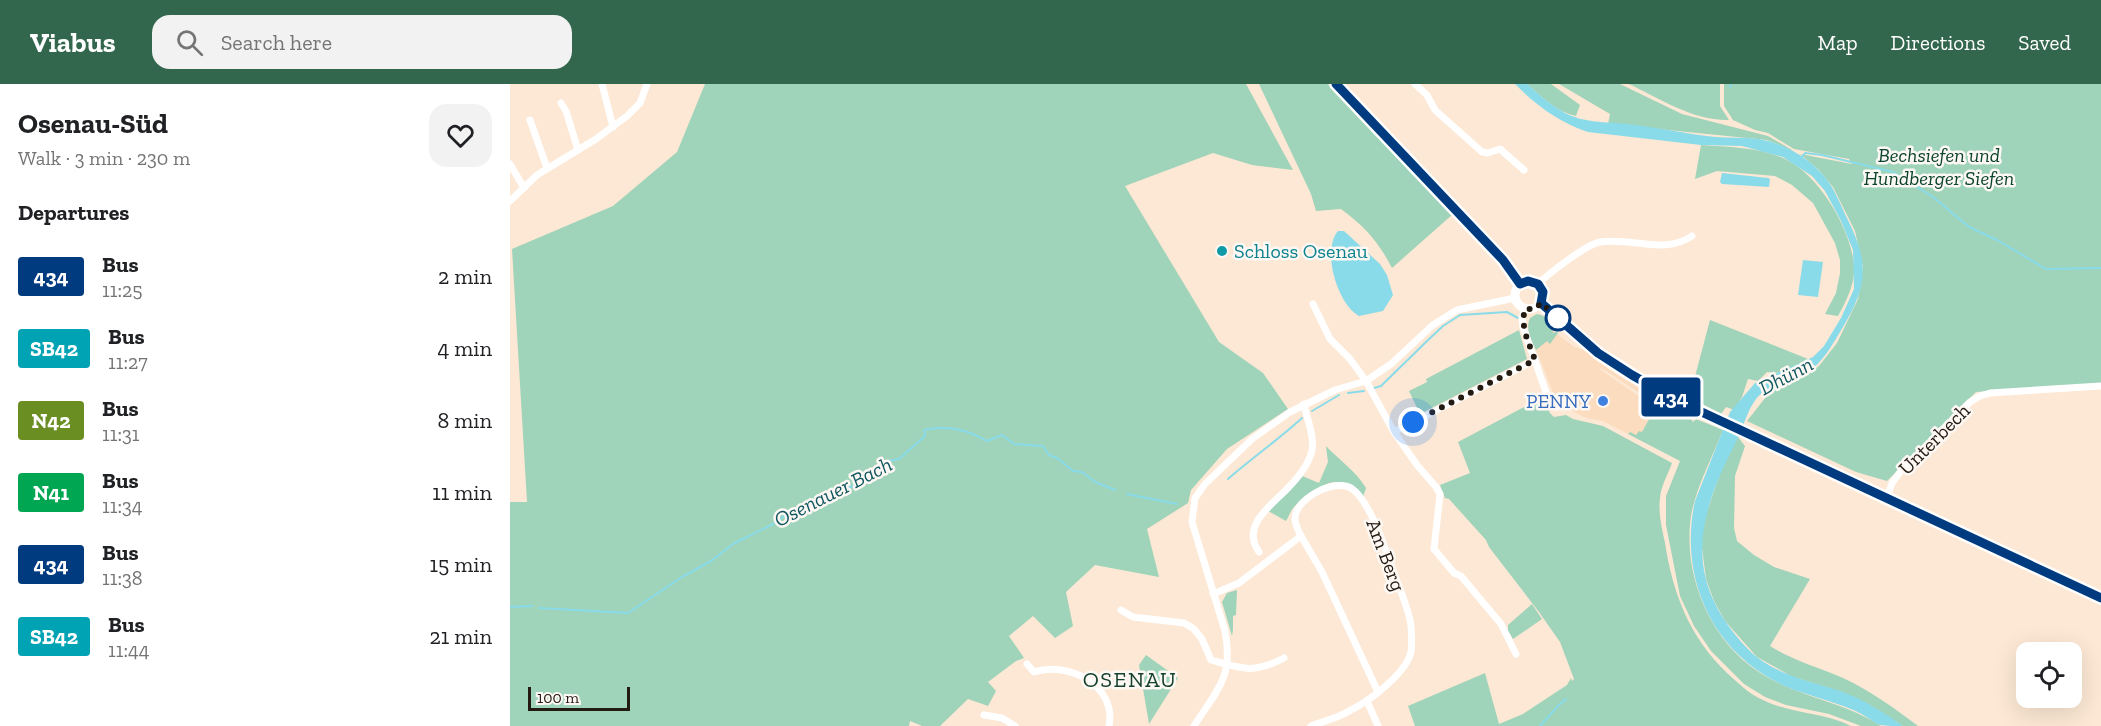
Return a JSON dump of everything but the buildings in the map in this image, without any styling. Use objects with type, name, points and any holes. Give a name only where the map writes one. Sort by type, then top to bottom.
[{"type":"main road","points":[[1336,84],[1503,260],[1520,284]]},
{"type":"main road","points":[[1528,281],[1538,284],[1543,292],[1541,303],[1535,309],[1525,309],[1518,305],[1515,298],[1516,288],[1528,281]]},
{"type":"main road","points":[[1541,303],[1598,353],[1678,401],[2101,598]]},
{"type":"street","points":[[602,84],[613,127]]},
{"type":"street","points":[[510,201],[547,168],[613,127],[640,103],[647,84]]},
{"type":"street","points":[[1415,84],[1427,95],[1435,110],[1482,152],[1488,153],[1500,149],[1524,170]]},
{"type":"street","points":[[561,103],[566,111],[578,150]]},
{"type":"street","points":[[530,120],[547,168]]},
{"type":"street","points":[[510,164],[524,188]]},
{"type":"street","points":[[1538,284],[1545,276],[1598,242],[1677,244],[1692,236]]},
{"type":"street","points":[[1194,726],[1222,683],[1228,664],[1229,650],[1192,522],[1195,498],[1205,484],[1252,439],[1290,412],[1335,390],[1366,381],[1391,364],[1433,325],[1457,310],[1515,298]]},
{"type":"street","points":[[1313,304],[1330,339],[1350,359],[1366,381],[1394,432],[1440,494],[1434,549],[1502,624],[1516,654]]},
{"type":"street","points":[[1525,309],[1522,318],[1523,327],[1547,395],[1557,407]]},
{"type":"street","points":[[1394,432],[1535,360]]},
{"type":"street","name":"Unterbech","points":[[1887,498],[1892,483],[1901,471],[1970,402],[1980,396],[1990,393],[2101,386]]},
{"type":"street","points":[[1259,552],[1252,537],[1266,507],[1285,491],[1305,467],[1312,453],[1314,439],[1304,404]]},
{"type":"street","name":"Am Berg","points":[[1301,536],[1294,518],[1297,508],[1322,489],[1340,484],[1350,488],[1361,497],[1386,551],[1410,620],[1411,653],[1402,669],[1378,692],[1349,712],[1311,726]]},
{"type":"street","points":[[1243,534],[1252,537]]},
{"type":"street","points":[[1213,594],[1239,584],[1301,536],[1322,572],[1378,692]]},
{"type":"street","points":[[1121,610],[1133,617],[1184,623],[1194,629],[1202,639],[1210,660],[1254,670],[1269,666],[1284,658]]},
{"type":"street","points":[[1131,626],[1133,617]]},
{"type":"street","points":[[1028,664],[1034,672],[1042,669],[1066,670],[1093,682],[1106,700],[1109,726]]},
{"type":"street","points":[[1367,700],[1378,726]]},
{"type":"street","points":[[984,715],[1002,718],[1015,726]]},
{"type":"shaded area","points":[[1538,314],[1549,320],[1555,328],[1553,331],[1574,347],[1586,351],[1610,370],[1655,398],[1654,401],[1650,400],[1598,368],[1653,403],[1654,410],[1642,432],[1636,435],[1630,432],[1628,434],[1603,421],[1587,418],[1555,398],[1528,328],[1530,318]]},
{"type":"green space","points":[[705,84],[1246,84],[1293,170],[1252,165],[1213,153],[1125,186],[1219,342],[1263,373],[1288,409],[1227,449],[1191,490],[1188,503],[1147,529],[1159,577],[1095,565],[1066,592],[1073,626],[1055,638],[1033,616],[1009,636],[1024,658],[1016,661],[988,682],[996,691],[988,706],[968,699],[940,726],[922,726],[910,721],[909,726],[510,726],[510,502],[527,502],[512,249],[613,206],[677,152]]},
{"type":"green space","points":[[1259,84],[1328,84],[1453,214],[1392,268],[1370,235],[1341,209],[1316,211],[1311,194]]},
{"type":"green space","points":[[1527,84],[1551,84],[1580,105],[1576,116],[1556,108]]},
{"type":"green space","points":[[1559,84],[1620,84],[1682,114],[1768,136],[1794,151],[1767,140],[1608,124],[1610,114]]},
{"type":"green space","points":[[1629,84],[1720,84],[1720,106],[1729,120],[1690,113]]},
{"type":"green space","name":"Bechsiefen und Hundberger Siefen","points":[[1724,84],[2101,84],[2101,383],[1976,392],[1887,481],[1856,472],[1747,421],[1773,388],[1800,379],[1819,366],[1837,343],[1858,299],[1863,267],[1855,231],[1833,187],[1818,169],[1800,154],[1852,164],[1849,159],[1794,149],[1768,133],[1733,120],[1724,106]]},
{"type":"green space","points":[[1701,145],[1767,152],[1787,160],[1812,179],[1834,209],[1849,242],[1853,258],[1852,284],[1838,316],[1825,314],[1836,293],[1840,260],[1835,243],[1813,203],[1792,185],[1775,176],[1717,171],[1695,179]]},
{"type":"green space","points":[[1537,314],[1547,319],[1554,328],[1552,331],[1558,333],[1550,344],[1547,341],[1536,350],[1528,326],[1530,318]]},
{"type":"green space","points":[[1710,320],[1808,359],[1789,370],[1778,373],[1767,372],[1758,381],[1748,379],[1742,397],[1734,410],[1726,407],[1721,414],[1684,394],[1687,390],[1699,387],[1699,384],[1693,384]]},
{"type":"green space","points":[[1519,330],[1527,359],[1420,414],[1409,391],[1427,382],[1426,379]]},
{"type":"green space","points":[[1543,397],[1551,407],[1549,412],[1554,417],[1566,415],[1573,419],[1603,426],[1672,463],[1662,489],[1660,503],[1668,562],[1678,597],[1693,629],[1702,644],[1727,673],[1758,698],[1774,705],[1840,721],[1851,726],[1415,726],[1408,706],[1485,673],[1499,724],[1523,714],[1567,685],[1571,678],[1572,681],[1574,679],[1560,642],[1486,540],[1449,499],[1445,498],[1440,485],[1470,473],[1458,442]]},
{"type":"green space","points":[[1655,398],[1690,417],[1693,422],[1696,419],[1723,430],[1697,494],[1691,516],[1689,539],[1691,563],[1697,586],[1716,629],[1748,664],[1767,677],[1868,718],[1881,726],[1861,726],[1829,714],[1786,705],[1765,697],[1744,684],[1711,651],[1694,626],[1680,596],[1666,525],[1666,496],[1680,461],[1628,434],[1630,432],[1636,435],[1639,431],[1642,432],[1654,410],[1653,403],[1658,407],[1658,419],[1660,412],[1657,402],[1654,401]]},
{"type":"green space","points":[[1738,437],[1745,446],[1735,476],[1734,528],[1737,541],[1774,567],[1810,579],[1770,646],[1853,683],[1882,700],[1918,726],[1903,726],[1870,705],[1844,693],[1791,676],[1757,657],[1725,621],[1706,579],[1701,540],[1703,523],[1722,468]]},
{"type":"green space","points":[[1326,446],[1362,482],[1366,488],[1363,497],[1349,486],[1336,482],[1323,486],[1298,503],[1286,521],[1268,511],[1300,475],[1319,483],[1328,462]]},
{"type":"green space","points":[[1237,590],[1232,636],[1222,602],[1227,593]]},
{"type":"green space","points":[[1532,604],[1542,619],[1513,639],[1508,631],[1508,625]]},
{"type":"green space","points":[[1146,655],[1178,678],[1149,724],[1139,665]]},
{"type":"water","name":"Dhünn","points":[[1515,84],[1527,84],[1555,107],[1580,119],[1716,137],[1758,139],[1778,144],[1806,159],[1822,173],[1831,185],[1859,246],[1863,274],[1857,301],[1833,343],[1817,364],[1801,376],[1773,386],[1761,394],[1753,404],[1712,497],[1705,523],[1702,548],[1705,573],[1713,598],[1727,623],[1758,658],[1793,676],[1859,699],[1903,726],[1878,724],[1850,708],[1784,686],[1745,661],[1727,643],[1702,600],[1691,552],[1691,527],[1695,501],[1730,412],[1755,383],[1813,357],[1824,346],[1841,318],[1854,289],[1853,250],[1825,191],[1812,176],[1783,157],[1742,146],[1701,145],[1588,132],[1549,112]]},
{"type":"water","points":[[1722,173],[1768,178],[1770,179],[1769,187],[1722,184],[1720,182]]},
{"type":"water","points":[[1338,231],[1344,231],[1380,264],[1387,275],[1393,295],[1383,311],[1359,316],[1344,301],[1334,277],[1332,264],[1333,240]]},
{"type":"water","points":[[1803,260],[1823,262],[1818,297],[1798,295]]},
{"type":"waterway","points":[[1801,158],[1805,153],[1822,155],[1893,172],[1933,197],[1969,227],[1997,240],[2046,269],[2101,268]]},
{"type":"waterway","name":"Osenauer Bach","points":[[1374,388],[1381,386],[1443,326],[1460,315],[1507,312],[1518,318]]},
{"type":"waterway","name":"Osenauer Bach","points":[[1348,393],[1364,391]]},
{"type":"waterway","name":"Osenauer Bach","points":[[1312,411],[1339,395]]},
{"type":"waterway","name":"Osenauer Bach","points":[[1228,479],[1302,418]]},
{"type":"waterway","name":"Osenauer Bach","points":[[539,608],[628,613],[682,577],[711,561],[733,544],[773,524],[792,510],[825,500],[868,478],[883,462],[899,459],[925,436],[924,430],[941,428],[957,430],[987,441],[1002,435],[1014,444],[1043,446],[1049,455],[1057,458],[1073,471],[1082,472],[1095,482],[1115,490]]},
{"type":"waterway","name":"Osenauer Bach","points":[[1127,494],[1177,504]]},
{"type":"waterway","name":"Osenauer Bach","points":[[510,607],[532,606]]},
{"type":"waterway","points":[[1540,726],[1566,699]]},
{"type":"bus line","name":"434","points":[[1336,84],[1503,260],[1520,284],[1533,281],[1538,284],[1543,292],[1541,303],[1598,353],[1632,375],[1698,411],[2101,598]]},
{"type":"place","name":"Schloss Osenau","points":[[1222,251]]},
{"type":"place","name":"PENNY","points":[[1603,401]]},
{"type":"district","name":"OSENAU","points":[[1130,679]]},
{"type":"route","points":[[1413,422],[1535,360],[1523,327],[1522,318],[1525,309],[1535,309],[1541,303],[1558,318]]}]
